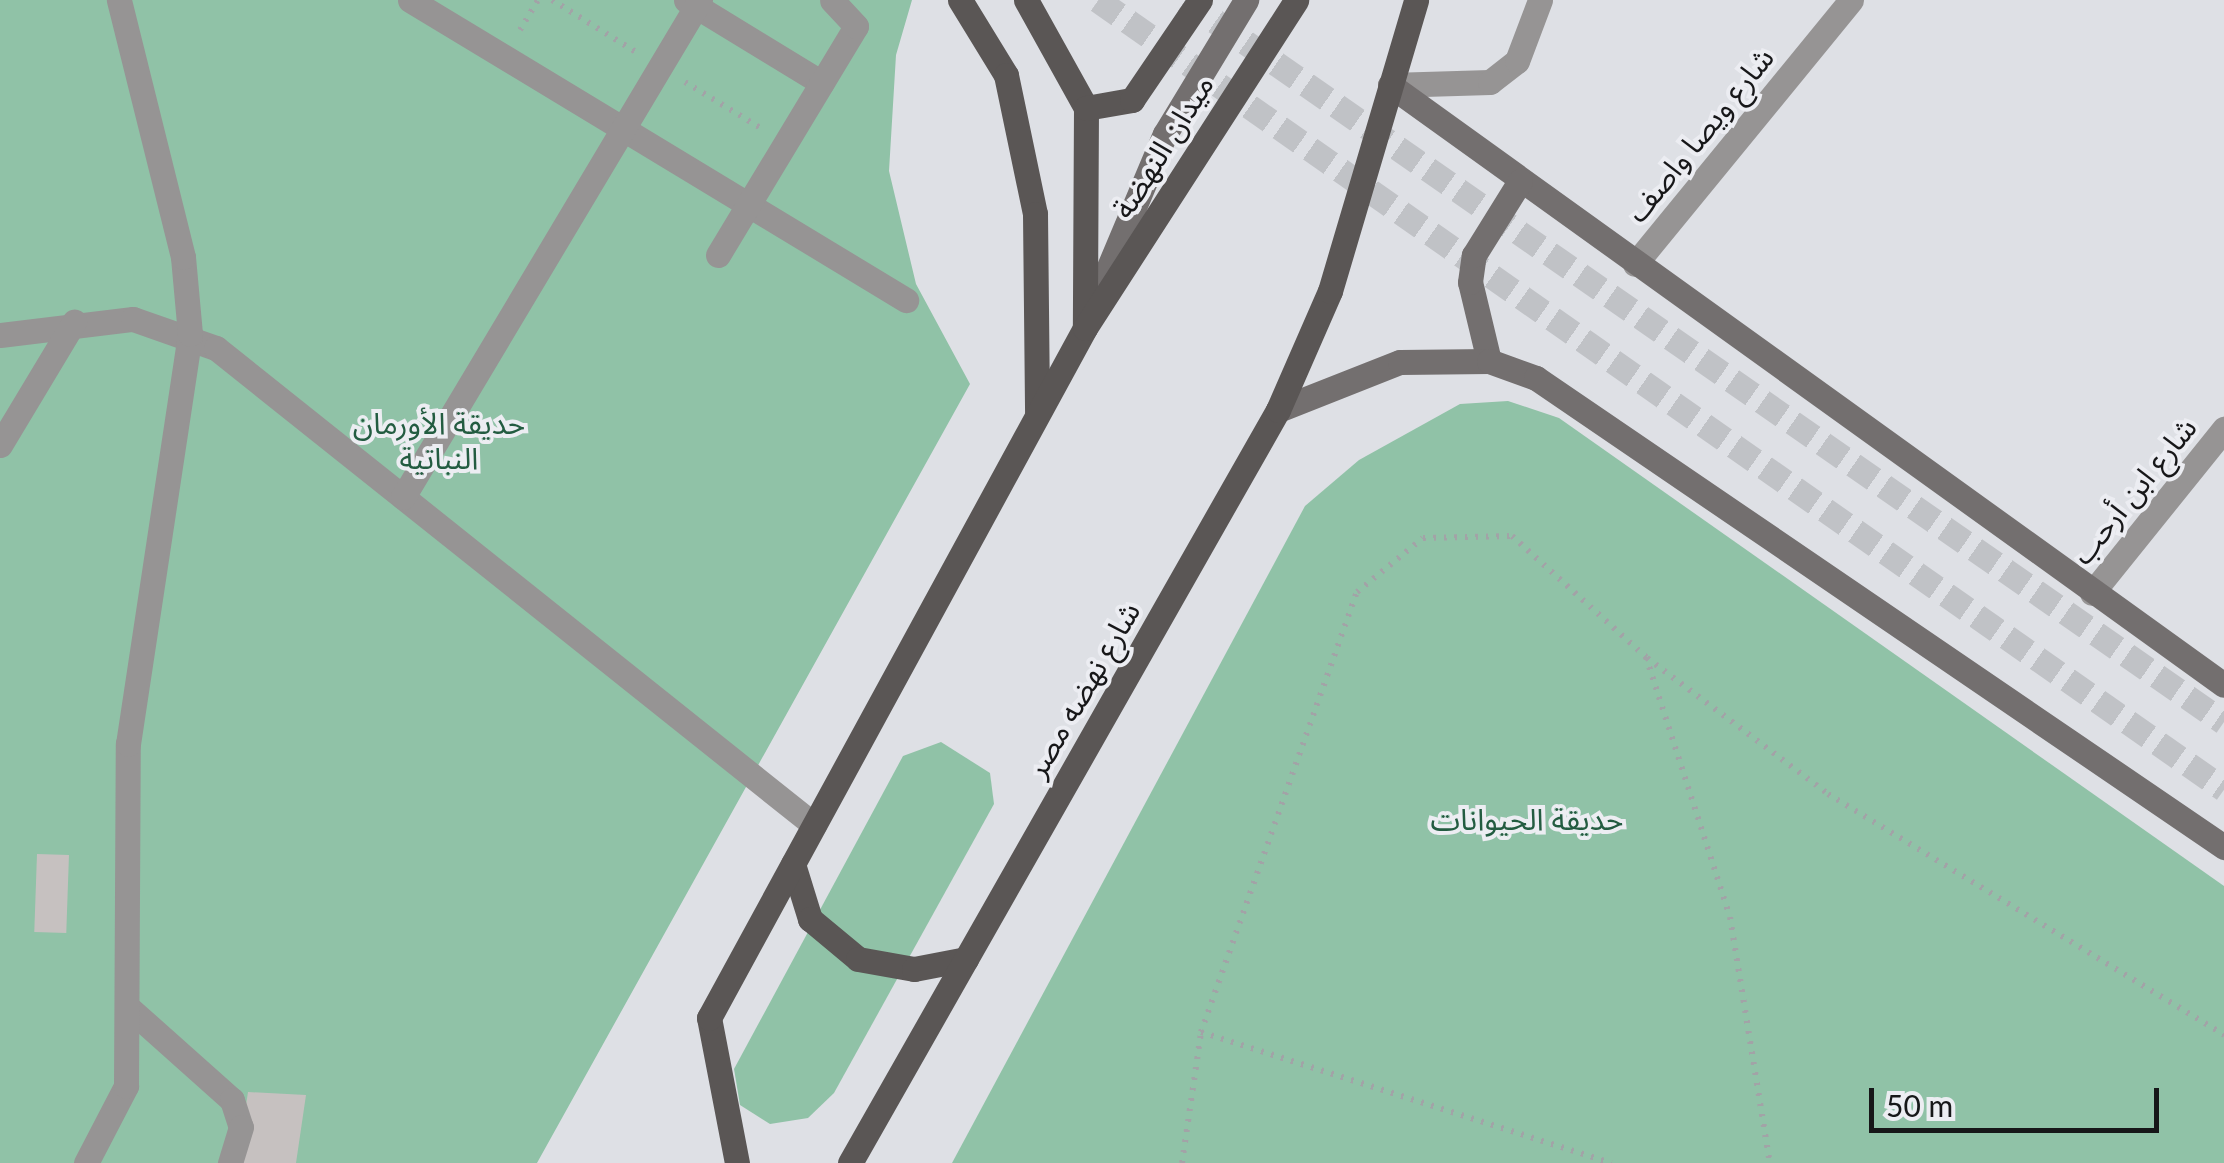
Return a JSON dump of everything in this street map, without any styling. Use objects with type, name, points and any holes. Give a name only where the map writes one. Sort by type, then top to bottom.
[{"type":"main road","points":[[960,0],[1006,75],[1035,214],[1036,416]]},
{"type":"main road","points":[[736,1163],[709,1018],[1085,328],[1086,108],[1026,0]]},
{"type":"main road","points":[[1086,108],[1132,100],[1200,0]]},
{"type":"main road","name":"ميدان النهضة","points":[[1085,328],[1296,0]]},
{"type":"main road","points":[[1390,85],[1416,0]]},
{"type":"main road","name":"شارع نهضه مصر","points":[[850,1163],[1278,410],[1348,237],[1390,85]]},
{"type":"main road","points":[[793,864],[810,920],[858,959],[914,969],[966,959]]},
{"type":"street","points":[[86,1163],[126,1086],[131,1010],[128,744],[190,334],[182,258],[118,0]]},
{"type":"street","points":[[410,0],[906,300]]},
{"type":"street","points":[[718,255],[856,26],[832,0]]},
{"type":"street","points":[[1085,328],[1135,194],[1246,0]]},
{"type":"street","points":[[1390,85],[1490,82],[1517,61],[1540,0]]},
{"type":"street","name":"شارع ويصا واصف","points":[[1635,264],[1851,0]]},
{"type":"street","points":[[403,496],[623,129],[694,2],[822,83]]},
{"type":"street","points":[[1390,85],[2092,593],[2224,684]]},
{"type":"street","points":[[1489,361],[1470,282],[1474,255],[1520,181]]},
{"type":"street","points":[[0,335],[74,322],[133,319],[190,334],[403,496],[814,825]]},
{"type":"street","points":[[0,445],[74,322]]},
{"type":"street","points":[[1278,410],[1400,362],[1489,361],[1536,378],[2224,847]]},
{"type":"street","name":"شارع ابن أرحب","points":[[2092,593],[2224,429]]},
{"type":"street","points":[[131,1010],[232,1100],[240,1127],[230,1163]]},
{"type":"path","points":[[1182,1163],[1201,1032],[1358,592],[1423,538],[1512,536],[1646,658],[1828,794],[2224,1034]]},
{"type":"path","points":[[1646,658],[1730,917],[1770,1163]]},
{"type":"path","points":[[1201,1032],[1612,1163]]},
{"type":"green space","name":"حديقة الأورمان النباتية","points":[[0,0],[912,0],[896,55],[889,171],[916,284],[970,384],[537,1163],[0,1163]]},
{"type":"green space","name":"حديقة الحيوانات","points":[[1508,401],[1559,418],[2224,886],[2224,1163],[952,1163],[1305,506],[1359,460],[1460,404]]},
{"type":"green space","points":[[941,742],[990,773],[994,804],[834,1093],[808,1118],[770,1124],[740,1105],[734,1069],[903,756]]},
{"type":"building","points":[[37,854],[69,855],[66,933],[34,932]]},
{"type":"building","points":[[248,1092],[306,1095],[296,1163],[237,1163]]},
{"type":"tunnel","points":[[1098,0],[2224,789]]},
{"type":"tunnel","points":[[1185,0],[2224,722]]}]
